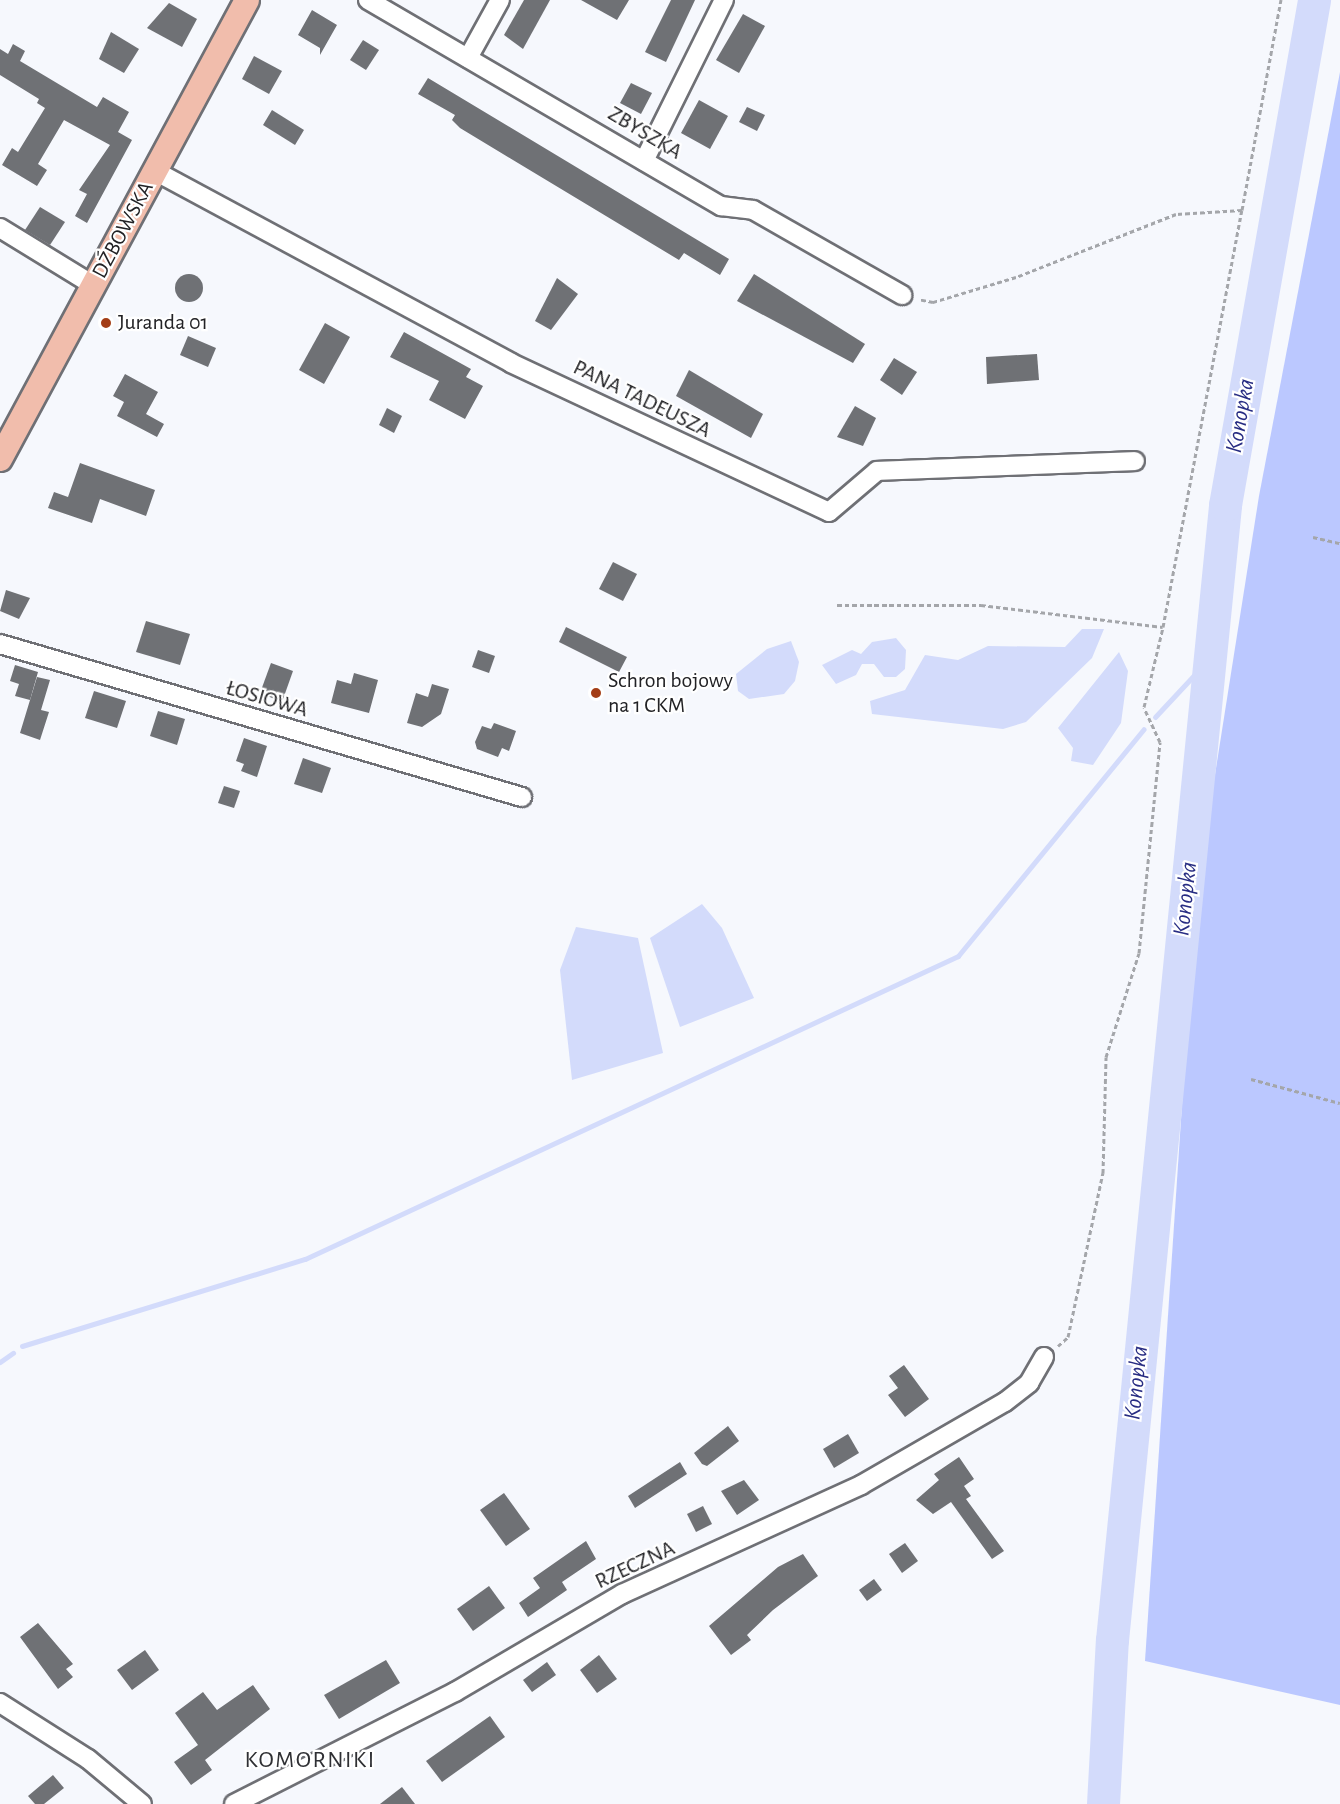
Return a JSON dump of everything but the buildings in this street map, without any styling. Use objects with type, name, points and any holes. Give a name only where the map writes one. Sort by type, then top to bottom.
[{"type":"main road","name":"DŹBOWSKA","points":[[0,459],[247,0]]},
{"type":"street","name":"ZBYSZKA","points":[[368,0],[721,206],[753,210],[790,229],[902,296]]},
{"type":"street","points":[[468,57],[500,0]]},
{"type":"street","points":[[644,161],[724,0]]},
{"type":"street","name":"PANA TADEUSZA","points":[[155,171],[510,363],[829,512],[877,471],[1135,461]]},
{"type":"street","points":[[0,228],[93,285]]},
{"type":"street","name":"ŁOSIOWA","points":[[0,644],[522,797]]},
{"type":"street","name":"RZECZNA","points":[[234,1804],[455,1692],[622,1594],[861,1485],[1005,1402],[1029,1383],[1044,1358]]},
{"type":"street","points":[[0,1703],[80,1753],[142,1804]]},
{"type":"path","points":[[1044,1358],[1068,1337],[1103,1173],[1106,1057],[1139,953],[1160,742],[1144,707],[1163,627],[1281,0]]},
{"type":"path","points":[[902,296],[933,302],[1089,252],[1176,214],[1242,210]]},
{"type":"path","points":[[1313,537],[1340,543]]},
{"type":"path","points":[[837,605],[981,604],[1163,627]]},
{"type":"path","points":[[1251,1079],[1340,1103]]},
{"type":"shaded area","points":[[1340,72],[1340,1705],[1145,1661],[1196,895],[1259,496]]},
{"type":"shaded area","points":[[1082,629],[1104,629],[1092,658],[1026,722],[1003,729],[872,714],[870,701],[905,690],[925,655],[958,660],[988,646],[1065,647]]},
{"type":"shaded area","points":[[896,638],[906,650],[905,669],[896,677],[884,677],[874,664],[862,664],[856,675],[836,684],[822,665],[852,650],[861,654],[872,642]]},
{"type":"shaded area","points":[[791,641],[799,662],[795,681],[784,694],[749,699],[738,691],[736,674],[767,649]]},
{"type":"shaded area","points":[[1119,652],[1128,671],[1121,723],[1093,765],[1071,761],[1073,748],[1058,728]]},
{"type":"shaded area","points":[[702,904],[722,928],[754,998],[680,1027],[650,938]]},
{"type":"shaded area","points":[[576,927],[638,938],[663,1053],[572,1080],[560,970]]},
{"type":"waterway","name":"Konopka","points":[[1103,1804],[1112,1640],[1225,505],[1314,0]]},
{"type":"waterway","points":[[1155,717],[1209,659]]},
{"type":"waterway","points":[[22,1346],[305,1259],[958,956],[1144,729]]},
{"type":"waterway","points":[[0,1362],[13,1353]]},
{"type":"place","name":"Juranda 01","points":[[106,323]]},
{"type":"place","name":"Schron bojowy na 1 CKM","points":[[596,693]]},
{"type":"district","name":"KOMORNIKI","points":[[310,1761]]}]
